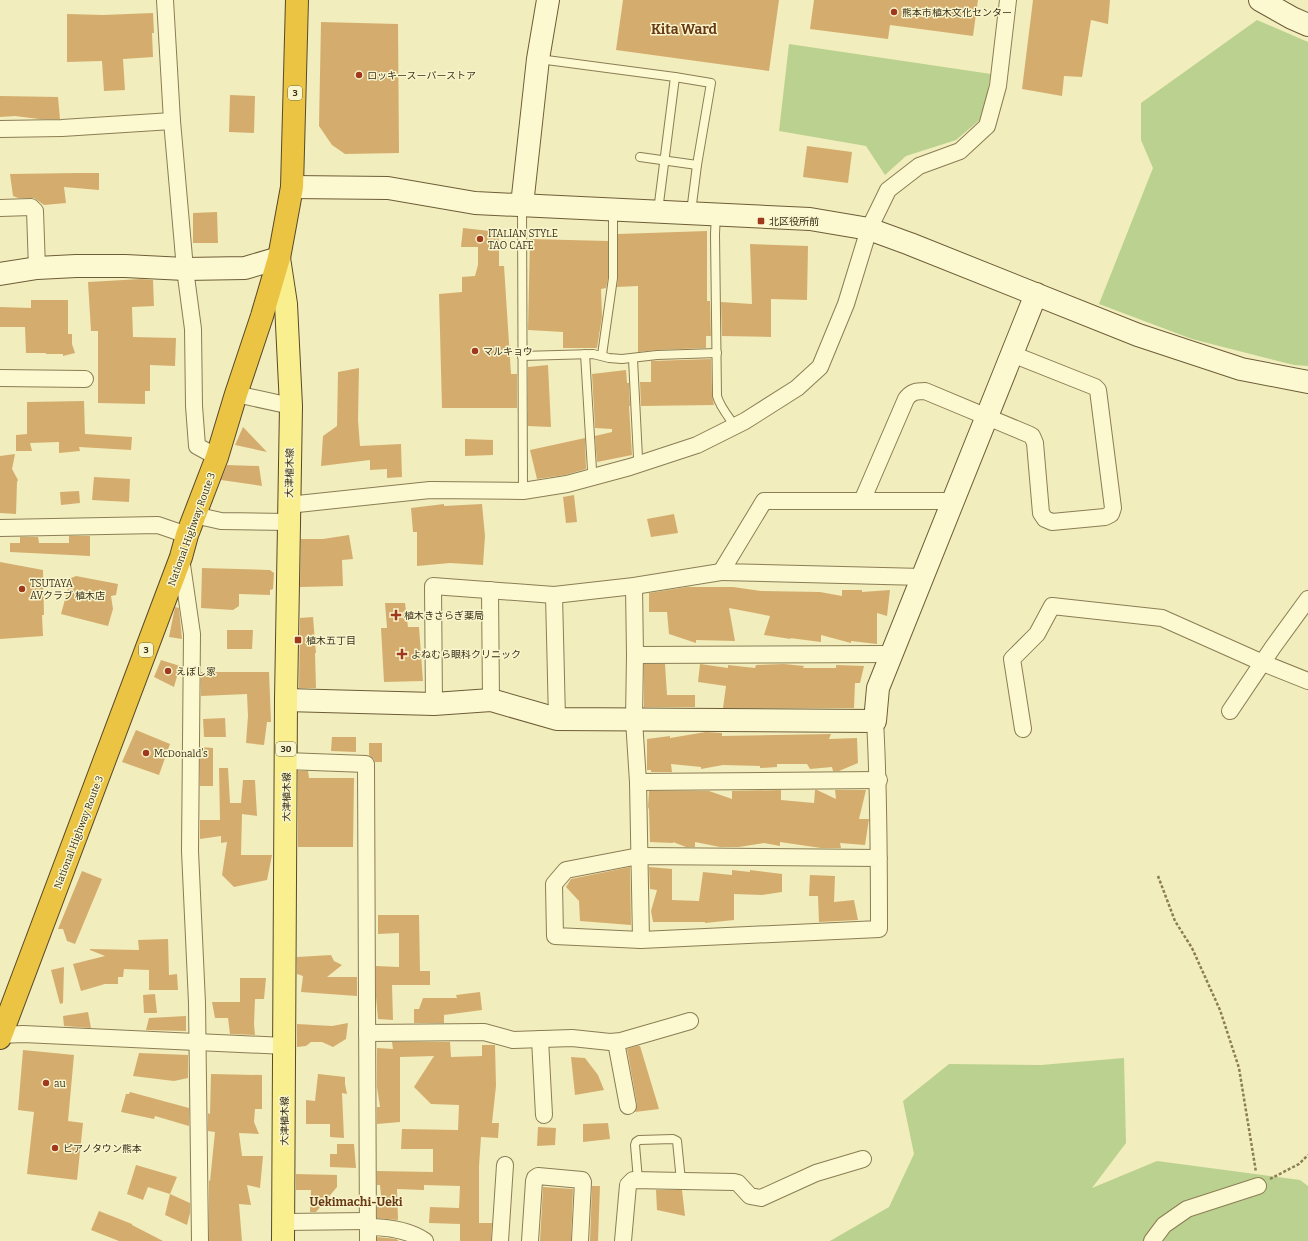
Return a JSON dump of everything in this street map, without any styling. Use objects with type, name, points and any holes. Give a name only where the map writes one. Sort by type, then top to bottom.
[{"type":"highway","name":"National Highway Route 3","points":[[0,1036],[181,558],[190,525],[217,457],[279,258],[292,187],[297,0]]},
{"type":"main road","name":"大津植木線","points":[[279,258],[286,304],[291,406],[286,700],[284,1231]]},
{"type":"street","points":[[165,0],[172,121],[185,269],[193,329],[194,406],[197,446],[217,457]]},
{"type":"street","points":[[522,205],[538,59],[548,0]]},
{"type":"street","points":[[0,528],[190,525],[288,514],[430,490],[523,492],[567,484],[640,464],[697,445],[746,421],[797,388],[820,367],[846,304],[869,229],[888,190],[919,166],[960,150],[987,126],[998,86],[1008,0]]},
{"type":"street","points":[[1260,0],[1308,25]]},
{"type":"street","points":[[0,130],[62,128],[172,121]]},
{"type":"street","points":[[292,187],[388,188],[475,203],[691,212],[810,219],[869,229],[1138,335],[1241,368],[1308,382]]},
{"type":"street","points":[[0,208],[31,207],[35,211],[37,268]]},
{"type":"street","points":[[0,274],[37,268],[83,266],[125,266],[185,269],[245,268],[279,258]]},
{"type":"street","points":[[879,858],[639,856],[566,870],[554,884],[555,936],[641,940],[879,929],[879,858],[878,780],[876,721],[878,688],[1036,294]]},
{"type":"street","points":[[862,501],[906,399],[910,393],[925,391],[1028,434],[1034,439],[1041,513],[1045,519],[1052,522],[1105,517],[1111,514],[1113,508],[1098,390],[1012,354]]},
{"type":"street","points":[[0,378],[85,379]]},
{"type":"street","points":[[236,394],[291,406]]},
{"type":"street","points":[[721,572],[764,501],[954,501]]},
{"type":"street","points":[[181,558],[192,634],[190,851],[198,1041],[200,1241]]},
{"type":"street","points":[[434,704],[434,586],[554,595],[634,586],[721,572],[923,577]]},
{"type":"street","points":[[634,586],[634,720],[638,782],[641,940]]},
{"type":"street","points":[[490,590],[491,700]]},
{"type":"street","points":[[554,595],[557,719]]},
{"type":"street","points":[[1230,711],[1307,601]]},
{"type":"street","points":[[1023,729],[1012,659],[1037,634],[1052,606],[1162,618],[1263,663],[1308,681]]},
{"type":"street","points":[[635,655],[892,654]]},
{"type":"street","points":[[286,700],[434,704],[491,700],[557,719],[876,721]]},
{"type":"street","points":[[286,761],[366,764],[368,1230]]},
{"type":"street","points":[[638,782],[878,780]]},
{"type":"street","points":[[367,1033],[484,1032],[513,1040],[572,1038],[616,1042],[690,1021]]},
{"type":"street","points":[[0,1036],[23,1034],[285,1046]]},
{"type":"street","points":[[540,1039],[544,1114]]},
{"type":"street","points":[[616,1042],[628,1106]]},
{"type":"street","points":[[623,1241],[628,1185],[632,1180],[736,1182],[750,1196],[761,1198],[816,1173],[863,1159]]},
{"type":"street","points":[[500,1241],[505,1165]]},
{"type":"street","points":[[530,1241],[534,1181],[538,1176],[582,1180],[580,1241]]},
{"type":"street","points":[[1152,1241],[1164,1225],[1187,1209],[1258,1186]]},
{"type":"street","points":[[284,1231],[368,1230],[385,1228],[398,1230],[425,1241]]},
{"type":"lane","points":[[538,59],[711,83],[697,165],[691,212]]},
{"type":"lane","points":[[658,211],[675,77]]},
{"type":"lane","points":[[640,157],[697,165]]},
{"type":"lane","points":[[522,205],[523,492]]},
{"type":"lane","points":[[602,356],[613,278],[613,209]]},
{"type":"lane","points":[[716,214],[717,396],[723,409],[735,426]]},
{"type":"lane","points":[[522,356],[585,354],[609,358],[633,358],[657,355],[717,354]]},
{"type":"lane","points":[[585,354],[592,470],[594,477]]},
{"type":"lane","points":[[633,358],[638,458],[640,464]]},
{"type":"lane","points":[[638,1180],[636,1142],[639,1140],[673,1139],[677,1141],[681,1180]]},
{"type":"path","points":[[1158,876],[1175,921],[1192,948],[1220,1010],[1239,1068],[1258,1186],[1299,1164],[1308,1155]]},
{"type":"green space","points":[[1257,20],[1308,42],[1308,366],[1294,365],[1192,339],[1099,304],[1153,168],[1141,140],[1141,103]]},
{"type":"green space","points":[[789,44],[991,74],[982,118],[956,140],[906,156],[885,175],[866,146],[779,131]]},
{"type":"green space","points":[[1124,1058],[1126,1143],[1092,1188],[1157,1161],[1300,1180],[1308,1186],[1308,1241],[830,1241],[889,1207],[914,1154],[903,1101],[949,1064],[1041,1065]]},
{"type":"building","points":[[623,0],[779,0],[769,71],[616,50]]},
{"type":"building","name":"熊本市植木文化センター","points":[[814,0],[978,0],[973,36],[890,25],[888,39],[810,29]]},
{"type":"building","points":[[1033,0],[1110,0],[1108,24],[1091,20],[1082,77],[1064,76],[1062,96],[1022,89]]},
{"type":"building","points":[[153,13],[153,57],[123,59],[125,90],[104,91],[102,61],[67,62],[67,14],[103,15]]},
{"type":"building","name":"ロッキースーパーストア","points":[[321,22],[398,24],[399,153],[345,154],[332,145],[319,126]]},
{"type":"building","points":[[230,95],[255,96],[254,133],[229,132]]},
{"type":"building","points":[[0,96],[58,97],[60,119],[39,119],[15,116],[0,117]]},
{"type":"building","points":[[807,146],[852,152],[848,183],[803,177]]},
{"type":"building","points":[[99,173],[99,190],[64,187],[66,203],[44,205],[34,198],[18,198],[13,196],[10,174]]},
{"type":"building","points":[[217,212],[218,243],[193,243],[193,213]]},
{"type":"building","name":"マルキョウ","points":[[463,228],[499,232],[499,266],[504,266],[511,374],[517,374],[517,408],[442,408],[439,294],[462,292],[462,277],[475,276],[478,265],[478,247],[461,247]]},
{"type":"building","points":[[707,231],[707,301],[710,301],[711,336],[706,336],[706,348],[638,352],[638,286],[617,287],[618,234]]},
{"type":"building","points":[[530,239],[608,241],[608,278],[606,288],[601,289],[602,317],[597,348],[563,348],[563,332],[528,330]]},
{"type":"building","points":[[750,244],[808,246],[807,300],[771,299],[771,337],[722,336],[721,302],[752,304]]},
{"type":"building","points":[[141,279],[153,280],[154,306],[132,307],[133,337],[176,338],[175,366],[150,365],[150,391],[145,391],[145,404],[98,403],[98,331],[91,331],[88,282]]},
{"type":"building","points":[[31,300],[68,300],[68,334],[72,334],[72,344],[75,353],[63,356],[63,354],[26,353],[25,327],[0,327],[0,307],[31,308]]},
{"type":"building","points":[[711,359],[712,396],[714,405],[641,406],[640,382],[651,382],[651,361]]},
{"type":"building","points":[[548,365],[551,427],[528,426],[528,367]]},
{"type":"building","points":[[359,368],[358,420],[360,446],[401,444],[402,477],[387,478],[387,469],[370,470],[370,460],[321,466],[323,436],[337,426],[338,372]]},
{"type":"building","points":[[626,370],[627,383],[629,383],[632,455],[597,462],[595,436],[612,432],[612,429],[595,428],[592,374]]},
{"type":"building","points":[[84,401],[85,434],[132,437],[131,450],[79,447],[80,451],[59,453],[59,442],[30,443],[32,451],[16,451],[16,435],[27,434],[27,402]]},
{"type":"building","points":[[243,427],[267,452],[235,445]]},
{"type":"building","points":[[585,438],[586,469],[565,475],[537,479],[530,450]]},
{"type":"building","points":[[465,439],[493,440],[493,455],[465,456]]},
{"type":"building","points":[[15,454],[12,469],[18,480],[16,514],[0,513],[0,456]]},
{"type":"building","points":[[227,465],[259,466],[262,486],[221,480]]},
{"type":"building","points":[[94,477],[130,479],[129,502],[92,500]]},
{"type":"building","points":[[79,491],[80,503],[61,505],[60,492]]},
{"type":"building","points":[[574,495],[577,522],[566,523],[563,497]]},
{"type":"building","points":[[444,504],[444,506],[482,504],[485,536],[483,565],[450,563],[417,566],[417,532],[413,532],[411,508]]},
{"type":"building","points":[[674,514],[678,533],[651,537],[647,519]]},
{"type":"building","points":[[349,535],[353,559],[342,560],[343,586],[300,587],[301,539],[323,539]]},
{"type":"building","points":[[69,536],[90,536],[90,556],[10,552],[10,543],[20,543],[20,537],[38,537],[39,543],[69,543]]},
{"type":"building","name":"TSUTAYA AVクラブ 植木店","points":[[0,562],[43,570],[43,636],[0,639]]},
{"type":"building","points":[[202,568],[270,570],[274,573],[273,589],[270,590],[270,595],[239,594],[239,606],[233,610],[201,608]]},
{"type":"building","points":[[76,576],[118,584],[116,595],[111,596],[113,609],[108,626],[61,614],[71,578]]},
{"type":"building","points":[[687,587],[733,587],[761,591],[820,592],[842,596],[842,590],[862,590],[862,592],[890,590],[887,616],[877,613],[877,644],[851,641],[851,643],[821,635],[821,642],[764,635],[770,616],[729,608],[735,641],[696,640],[696,643],[669,634],[667,612],[649,612],[649,593]]},
{"type":"building","name":"よねむら眼科クリニック","points":[[385,603],[405,603],[408,627],[419,627],[423,681],[384,682],[381,628],[387,628]]},
{"type":"building","points":[[175,607],[179,608],[182,639],[169,637]]},
{"type":"building","points":[[313,617],[316,653],[316,688],[299,688],[300,618]]},
{"type":"building","points":[[227,630],[253,630],[252,649],[227,649]]},
{"type":"building","name":"えぼし家","points":[[161,660],[180,666],[174,687],[154,677]]},
{"type":"building","points":[[644,664],[665,664],[667,695],[695,695],[695,707],[644,707]]},
{"type":"building","points":[[700,664],[728,668],[728,665],[755,668],[756,665],[784,664],[804,666],[803,668],[836,668],[836,665],[864,666],[860,683],[855,683],[854,708],[723,708],[726,686],[698,682]]},
{"type":"building","points":[[201,672],[269,672],[271,722],[267,722],[264,745],[246,743],[248,716],[247,694],[201,696]]},
{"type":"building","points":[[225,718],[226,737],[204,737],[203,719]]},
{"type":"building","name":"McDonald's","points":[[136,730],[170,744],[159,775],[122,762]]},
{"type":"building","points":[[706,732],[722,733],[722,736],[831,734],[829,739],[857,738],[858,763],[839,771],[833,771],[832,767],[810,769],[807,764],[777,764],[777,767],[760,768],[760,766],[723,765],[701,769],[701,767],[671,764],[672,772],[651,772],[651,770],[647,770],[647,739],[670,736],[670,738]]},
{"type":"building","points":[[332,737],[356,737],[356,752],[331,751]]},
{"type":"building","points":[[369,743],[382,743],[382,762],[375,762],[369,755]]},
{"type":"building","points":[[200,747],[213,748],[213,786],[200,786]]},
{"type":"building","points":[[219,768],[228,768],[230,803],[241,803],[243,780],[255,780],[257,816],[242,814],[241,855],[272,855],[267,880],[234,887],[222,875],[227,842],[221,843],[221,836],[200,839],[200,820],[220,820]]},
{"type":"building","points":[[298,771],[308,771],[309,778],[354,778],[353,847],[298,847]]},
{"type":"building","points":[[781,790],[781,800],[814,803],[815,790],[836,799],[835,790],[866,790],[859,819],[869,819],[865,845],[840,843],[841,848],[821,848],[780,842],[780,846],[764,843],[739,847],[720,847],[695,842],[695,847],[686,847],[673,842],[650,842],[648,807],[649,791],[709,791],[732,799],[732,791]]},
{"type":"building","points":[[630,867],[631,925],[580,921],[579,901],[566,887],[571,879]]},
{"type":"building","points":[[649,867],[672,869],[672,900],[699,901],[703,872],[732,875],[732,870],[750,872],[750,870],[782,874],[782,892],[762,895],[734,894],[734,920],[705,923],[653,922],[651,911],[657,890],[650,889]]},
{"type":"building","points":[[82,871],[102,879],[75,944],[67,941],[63,929],[58,929]]},
{"type":"building","points":[[810,875],[835,876],[834,902],[854,900],[858,920],[819,922],[818,896],[809,896]]},
{"type":"building","points":[[378,915],[419,915],[420,971],[430,971],[430,985],[392,985],[393,1020],[378,1019],[376,966],[399,967],[399,933],[378,934]]},
{"type":"building","points":[[168,939],[169,975],[177,974],[178,990],[149,990],[149,970],[124,969],[123,977],[118,977],[118,984],[105,984],[81,991],[73,964],[105,956],[90,949],[139,950],[138,940]]},
{"type":"building","points":[[331,955],[334,961],[342,965],[327,977],[357,977],[357,996],[301,992],[303,976],[297,974],[297,957]]},
{"type":"building","points":[[64,967],[63,1003],[60,1004],[51,970]]},
{"type":"building","points":[[240,978],[266,978],[264,999],[255,999],[255,1035],[230,1034],[228,1018],[215,1018],[212,1002],[240,1002]]},
{"type":"building","points":[[480,992],[482,1010],[444,1015],[444,1023],[414,1023],[414,1009],[419,1009],[423,998],[457,998],[456,995]]},
{"type":"building","points":[[155,994],[157,1013],[144,1013],[143,995]]},
{"type":"building","points":[[88,1012],[91,1028],[64,1026],[63,1016]]},
{"type":"building","points":[[186,1016],[186,1031],[146,1030],[149,1018]]},
{"type":"building","points":[[348,1023],[346,1039],[333,1047],[322,1042],[311,1042],[306,1046],[297,1047],[297,1024],[332,1026]]},
{"type":"building","points":[[392,1042],[450,1042],[451,1057],[482,1056],[482,1045],[495,1045],[496,1086],[492,1123],[499,1123],[498,1138],[481,1137],[479,1166],[479,1223],[492,1223],[491,1241],[460,1241],[460,1224],[429,1223],[430,1207],[459,1208],[460,1186],[424,1185],[424,1190],[397,1189],[398,1220],[377,1218],[377,1207],[382,1207],[380,1185],[377,1185],[377,1171],[433,1172],[433,1149],[401,1149],[402,1129],[458,1130],[459,1105],[431,1104],[414,1087],[434,1056],[400,1057],[400,1122],[377,1124],[377,1107],[380,1107],[377,1087],[377,1048],[393,1049]]},
{"type":"building","points":[[640,1046],[659,1109],[635,1112],[637,1104],[627,1049]]},
{"type":"building","points":[[23,1050],[74,1055],[68,1121],[83,1123],[77,1180],[27,1174],[34,1112],[18,1110]]},
{"type":"building","points":[[139,1053],[188,1055],[188,1078],[174,1081],[133,1076]]},
{"type":"building","points":[[571,1057],[585,1058],[598,1075],[604,1090],[575,1095]]},
{"type":"building","points":[[211,1074],[262,1075],[262,1109],[255,1109],[254,1122],[259,1134],[239,1133],[242,1156],[263,1156],[260,1188],[247,1185],[251,1205],[239,1204],[242,1241],[209,1241],[209,1180],[210,1181],[215,1132],[208,1131]]},
{"type":"building","points":[[318,1074],[345,1077],[347,1094],[342,1093],[344,1138],[330,1137],[330,1124],[306,1124],[306,1100],[315,1101]]},
{"type":"building","points":[[130,1092],[189,1108],[189,1126],[155,1116],[154,1119],[121,1112],[126,1094],[129,1094]]},
{"type":"building","points":[[608,1123],[610,1139],[583,1142],[583,1124]]},
{"type":"building","points":[[538,1127],[556,1128],[555,1145],[537,1146]]},
{"type":"building","points":[[337,1144],[354,1144],[356,1168],[330,1167],[330,1154],[337,1154]]},
{"type":"building","points":[[136,1165],[177,1177],[170,1194],[148,1187],[143,1200],[127,1194]]},
{"type":"building","points":[[296,1174],[337,1175],[337,1187],[316,1212],[310,1212],[311,1190],[296,1190]]},
{"type":"building","points":[[592,1186],[600,1186],[598,1241],[590,1241]]},
{"type":"building","points":[[543,1187],[573,1189],[571,1241],[540,1241]]},
{"type":"building","points":[[656,1190],[682,1190],[685,1216],[657,1210]]},
{"type":"building","points":[[170,1194],[190,1203],[190,1213],[187,1225],[165,1215]]},
{"type":"building","points":[[99,1211],[132,1224],[163,1241],[119,1241],[91,1230]]},
{"type":"building","points":[[377,1237],[396,1239],[398,1241],[377,1241]]},
{"type":"place","name":"熊本市植木文化センター","points":[[894,12]]},
{"type":"place","name":"ロッキースーパーストア","points":[[359,75]]},
{"type":"place","name":"北区役所前","points":[[761,221]]},
{"type":"place","name":"ITALIAN STYLE TAO CAFE","points":[[480,239]]},
{"type":"place","name":"マルキョウ","points":[[475,351]]},
{"type":"place","name":"TSUTAYA AVクラブ 植木店","points":[[22,589]]},
{"type":"place","name":"植木きさらぎ薬局","points":[[396,615]]},
{"type":"place","name":"植木五丁目","points":[[298,640]]},
{"type":"place","name":"よねむら眼科クリニック","points":[[402,654]]},
{"type":"place","name":"えぼし家","points":[[168,671]]},
{"type":"place","name":"McDonald's","points":[[146,753]]},
{"type":"place","name":"au","points":[[46,1083]]},
{"type":"place","name":"ピアノタウン熊本","points":[[55,1148]]},
{"type":"district","name":"Kita Ward","points":[[684,29]]},
{"type":"district","name":"Uekimachi-Ueki","points":[[356,1202]]}]
